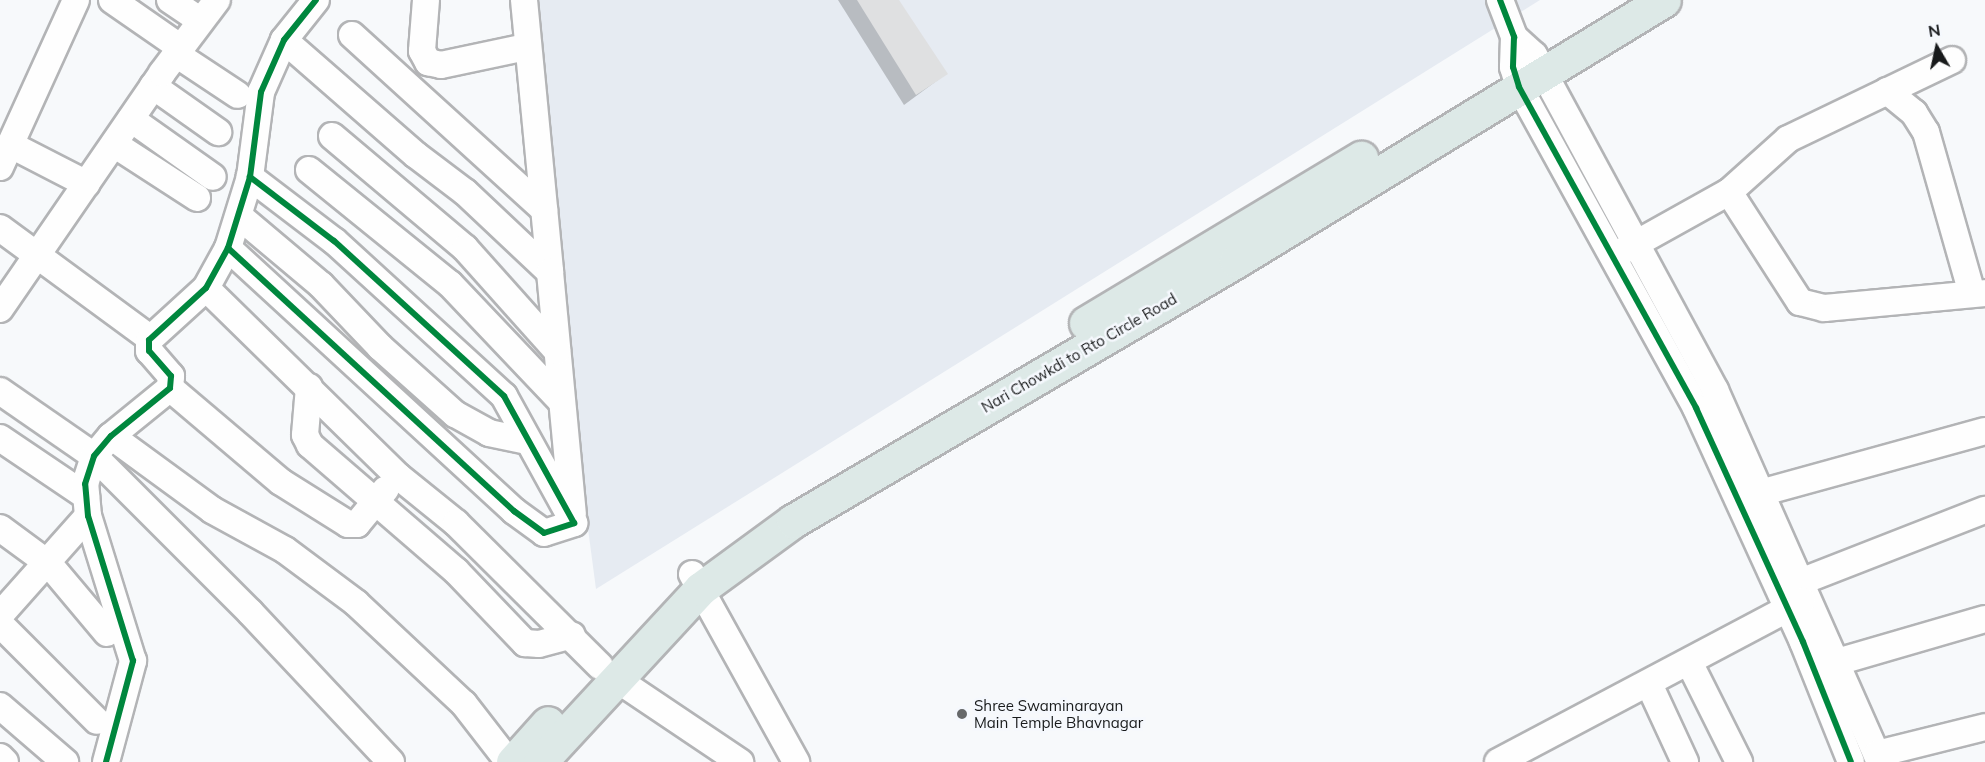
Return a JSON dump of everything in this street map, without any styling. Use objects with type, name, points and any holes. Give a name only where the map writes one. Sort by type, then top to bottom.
[{"type":"highway","points":[[1525,64],[1627,0]]},
{"type":"highway","name":"Nari Chowkdi to Rto Circle Road","points":[[540,762],[607,672],[696,581],[793,521],[1236,261],[1525,64],[1664,0]]},
{"type":"highway","points":[[511,762],[607,672]]},
{"type":"street","points":[[76,0],[5,156],[87,184]]},
{"type":"street","points":[[112,0],[238,95]]},
{"type":"street","points":[[0,309],[153,86],[217,0]]},
{"type":"street","points":[[150,345],[206,288],[228,248],[250,177],[261,92],[284,40],[316,0]]},
{"type":"street","points":[[426,0],[422,51],[428,62],[441,65],[526,47]]},
{"type":"street","points":[[524,0],[526,47],[574,523]]},
{"type":"street","points":[[1500,0],[1525,64],[1613,257],[1798,596],[1837,662],[1879,758],[1985,727]]},
{"type":"street","points":[[175,1],[201,21]]},
{"type":"street","points":[[352,35],[544,210]]},
{"type":"street","points":[[284,40],[416,155],[465,192],[550,272]]},
{"type":"street","points":[[1613,257],[1729,192],[1788,139],[1952,60]]},
{"type":"street","points":[[1525,64],[1635,243],[1714,390],[1760,493],[1798,596],[1851,762]]},
{"type":"street","points":[[153,86],[218,132]]},
{"type":"street","points":[[1729,192],[1800,302],[1824,308],[1979,294],[1926,132],[1914,113],[1887,91]]},
{"type":"street","points":[[131,118],[213,177]]},
{"type":"street","points":[[332,136],[465,248],[557,351]]},
{"type":"street","points":[[114,144],[197,198]]},
{"type":"street","points":[[309,170],[450,284],[561,401]]},
{"type":"street","points":[[250,177],[334,241],[504,396],[526,441],[574,523]]},
{"type":"street","points":[[239,216],[321,285],[380,347],[455,414],[489,433],[526,441]]},
{"type":"street","points":[[0,228],[39,255],[150,345],[171,382],[281,482],[348,524],[357,524],[398,476]]},
{"type":"street","points":[[228,248],[514,512],[544,533],[574,523]]},
{"type":"street","points":[[206,288],[398,476],[456,524],[572,635],[607,672],[740,762]]},
{"type":"street","points":[[106,762],[133,661],[87,506],[86,484],[94,456],[111,436],[171,382]]},
{"type":"street","points":[[309,387],[307,440],[462,577],[525,643],[540,644],[572,635]]},
{"type":"street","points":[[0,391],[94,456],[250,612],[390,762]]},
{"type":"street","points":[[1760,493],[1985,431]]},
{"type":"street","points":[[111,436],[212,510],[285,550],[356,603],[465,704],[511,762]]},
{"type":"street","points":[[0,438],[87,506]]},
{"type":"street","points":[[0,615],[49,564],[87,506]]},
{"type":"street","points":[[1498,762],[1689,662],[1798,596],[1985,510]]},
{"type":"street","points":[[0,528],[49,564],[106,633]]},
{"type":"street","points":[[696,581],[795,762]]},
{"type":"street","points":[[1837,662],[1985,619]]},
{"type":"street","points":[[0,624],[97,721]]},
{"type":"street","points":[[1689,662],[1739,762]]},
{"type":"street","points":[[1649,684],[1685,762]]},
{"type":"street","points":[[0,706],[65,762]]},
{"type":"street","points":[[0,757],[5,762]]},
{"type":"shaded area","points":[[518,0],[1540,0],[596,589]]},
{"type":"building","points":[[857,0],[899,0],[948,74],[916,95]]},
{"type":"cycle path","points":[[106,762],[133,661],[88,516],[85,484],[94,456],[111,436],[170,388],[171,376],[149,351],[149,340],[206,288],[228,248],[250,177],[261,92],[284,40],[316,0]]},
{"type":"cycle path","points":[[1500,0],[1514,37],[1513,67],[1519,87],[1696,408],[1803,642],[1851,762]]},
{"type":"cycle path","points":[[228,248],[514,511],[544,533],[574,523],[504,396],[334,241],[250,177]]},
{"type":"place","name":"Shree Swaminarayan Main Temple Bhavnagar","points":[[962,714]]}]
